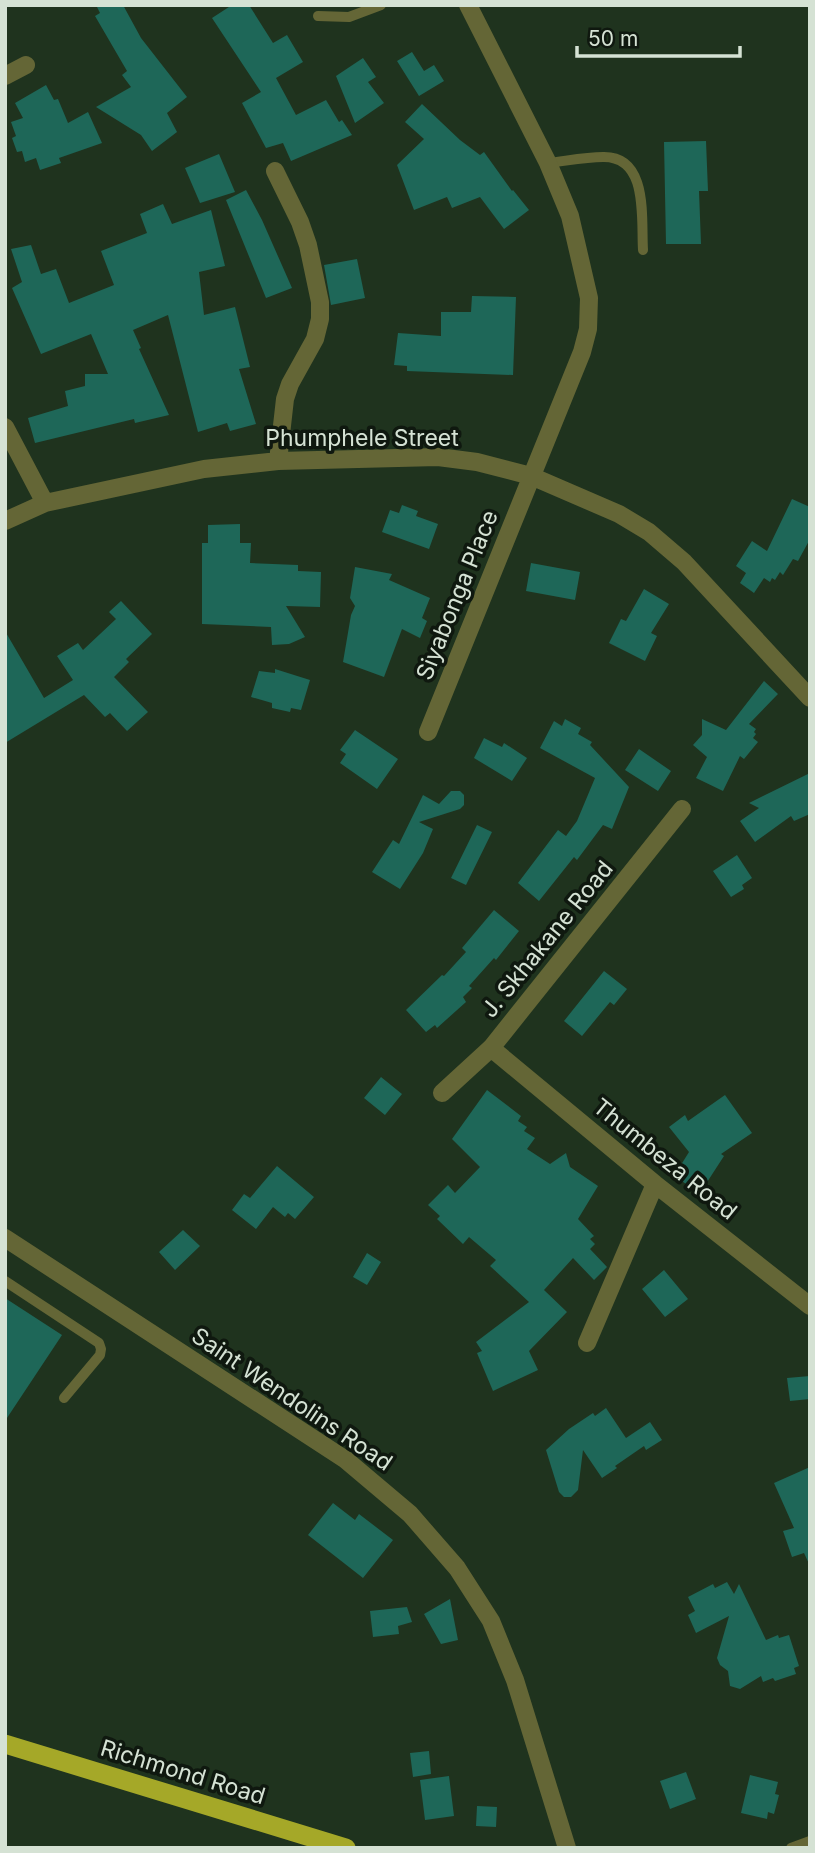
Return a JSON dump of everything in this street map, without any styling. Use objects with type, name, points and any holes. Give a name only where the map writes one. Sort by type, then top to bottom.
[{"type":"highway","name":"Richmond Road","points":[[5,1744],[345,1848]]},
{"type":"street","name":"Siyabonga Place","points":[[428,732],[582,352],[588,329],[589,298],[584,266],[570,216],[548,163],[465,7]]},
{"type":"street","points":[[5,76],[26,65]]},
{"type":"street","points":[[275,171],[308,245],[320,302],[315,340],[290,384],[285,399],[278,460]]},
{"type":"street","points":[[5,427],[45,503]]},
{"type":"street","name":"Phumphele Street","points":[[5,521],[45,503],[204,469],[278,460],[438,457],[477,462],[531,476],[619,514],[649,532],[684,562],[810,698]]},
{"type":"street","name":"J. Skhakane Road","points":[[442,1093],[491,1048],[682,808]]},
{"type":"street","name":"Thumbeza Road","points":[[491,1048],[655,1184],[810,1306]]},
{"type":"street","points":[[587,1343],[655,1184]]},
{"type":"street","name":"Saint Wendolins Road","points":[[5,1238],[346,1460],[410,1514],[457,1568],[491,1620],[515,1680],[567,1848]]},
{"type":"lane","points":[[318,16],[349,17],[382,5]]},
{"type":"lane","points":[[548,163],[605,157],[626,164],[638,180],[643,250]]},
{"type":"lane","points":[[5,1281],[99,1343],[100,1355],[64,1398]]},
{"type":"lane","points":[[791,1848],[810,1841]]},
{"type":"building","points":[[96,5],[123,5],[141,38],[187,97],[167,113],[177,132],[152,151],[141,135],[96,107],[131,87],[122,75],[127,71],[95,16],[100,13]]},
{"type":"building","points":[[232,5],[249,5],[273,43],[287,35],[303,62],[276,78],[296,115],[326,100],[339,122],[342,120],[352,135],[291,161],[283,143],[266,148],[242,103],[261,92],[212,18]]},
{"type":"building","points":[[412,52],[424,71],[434,65],[444,81],[419,96],[397,61]]},
{"type":"building","points":[[363,58],[376,77],[368,82],[384,103],[355,123],[336,76]]},
{"type":"building","points":[[46,85],[54,100],[58,99],[68,123],[88,112],[102,143],[59,158],[61,163],[40,170],[36,158],[25,162],[22,151],[17,152],[12,138],[16,136],[11,122],[23,118],[15,103]]},
{"type":"building","points":[[422,104],[460,140],[480,155],[484,152],[529,210],[504,229],[480,197],[452,208],[447,197],[414,210],[397,165],[424,139],[405,122]]},
{"type":"building","points":[[706,141],[708,191],[699,191],[701,244],[666,244],[664,142]]},
{"type":"building","points":[[219,154],[235,192],[200,203],[185,168]]},
{"type":"building","points":[[246,190],[292,288],[266,298],[226,200]]},
{"type":"building","points":[[163,204],[172,224],[211,210],[225,266],[199,272],[204,315],[235,307],[250,367],[239,369],[256,424],[230,431],[227,423],[198,432],[168,315],[133,330],[169,415],[135,423],[134,419],[35,443],[28,418],[68,406],[65,391],[85,386],[85,374],[108,374],[91,334],[41,354],[12,288],[22,282],[11,249],[31,245],[41,274],[56,269],[69,303],[114,285],[101,251],[147,233],[140,214]]},
{"type":"building","points":[[357,259],[365,298],[331,305],[324,265]]},
{"type":"building","points":[[472,296],[516,297],[513,375],[407,371],[407,366],[394,365],[398,333],[441,336],[441,312],[471,312]]},
{"type":"building","points":[[792,499],[810,507],[810,539],[798,561],[793,559],[783,575],[780,572],[775,580],[772,578],[770,582],[764,578],[754,593],[740,583],[746,573],[736,566],[752,541],[767,551]]},
{"type":"building","points":[[402,505],[418,511],[416,516],[438,524],[429,549],[382,532],[390,510],[399,513]]},
{"type":"building","points":[[240,524],[240,543],[251,543],[250,563],[298,565],[298,571],[321,572],[320,607],[286,606],[305,637],[289,644],[272,645],[271,627],[202,624],[202,543],[208,543],[208,525]]},
{"type":"building","points":[[531,563],[580,572],[575,600],[526,591]]},
{"type":"building","points":[[355,567],[392,574],[389,580],[430,598],[422,618],[427,621],[420,638],[402,629],[384,677],[343,662],[355,606],[350,598]]},
{"type":"building","points":[[644,589],[669,604],[651,633],[657,636],[645,661],[609,643],[621,619],[626,621]]},
{"type":"building","points":[[121,601],[152,634],[126,659],[129,662],[114,677],[148,712],[127,731],[110,713],[105,717],[84,695],[5,743],[5,631],[44,698],[73,680],[57,656],[78,643],[83,650],[116,619],[109,612]]},
{"type":"building","points":[[275,669],[310,680],[301,710],[291,708],[290,712],[272,708],[272,703],[251,697],[259,671],[275,673]]},
{"type":"building","points":[[764,681],[778,694],[749,724],[756,729],[753,738],[758,742],[744,759],[740,756],[723,791],[696,778],[707,757],[693,745],[702,735],[702,719],[726,730]]},
{"type":"building","points":[[565,719],[581,728],[578,734],[592,742],[590,745],[629,787],[612,829],[603,825],[577,860],[574,857],[539,901],[518,883],[558,830],[566,836],[577,821],[595,778],[540,748],[554,721],[562,726]]},
{"type":"building","points":[[355,730],[398,759],[377,789],[340,763],[346,754],[340,750]]},
{"type":"building","points":[[484,738],[502,747],[504,743],[527,758],[512,781],[474,758]]},
{"type":"building","points":[[639,749],[671,771],[658,791],[625,770]]},
{"type":"building","points":[[810,773],[810,814],[794,821],[791,816],[755,842],[740,821],[759,808],[749,803]]},
{"type":"building","points":[[451,791],[460,791],[464,795],[464,805],[460,809],[419,822],[433,829],[423,853],[400,889],[372,872],[393,840],[399,844],[423,795],[439,804]]},
{"type":"building","points":[[477,825],[492,832],[466,885],[451,878]]},
{"type":"building","points":[[737,855],[752,878],[742,885],[744,889],[731,897],[713,871]]},
{"type":"building","points":[[494,910],[519,931],[496,960],[494,958],[469,986],[472,988],[463,997],[466,1002],[437,1028],[435,1025],[426,1032],[406,1010],[466,952],[462,948]]},
{"type":"building","points":[[604,971],[627,989],[614,1005],[610,1002],[582,1036],[564,1021]]},
{"type":"building","points":[[381,1077],[402,1094],[385,1115],[364,1098]]},
{"type":"building","points":[[487,1090],[521,1116],[518,1121],[527,1127],[524,1131],[535,1138],[527,1149],[550,1164],[566,1153],[570,1167],[598,1186],[578,1219],[594,1236],[590,1239],[595,1244],[590,1249],[607,1267],[594,1280],[573,1258],[544,1290],[567,1312],[529,1351],[538,1370],[493,1391],[477,1353],[482,1351],[476,1342],[529,1302],[490,1266],[496,1260],[469,1237],[463,1244],[437,1219],[440,1216],[428,1205],[448,1185],[455,1193],[480,1167],[452,1139]]},
{"type":"building","points":[[725,1095],[752,1133],[721,1154],[724,1156],[700,1193],[674,1176],[689,1152],[669,1127],[685,1115],[688,1121]]},
{"type":"building","points":[[277,1166],[314,1197],[295,1219],[288,1213],[285,1217],[273,1207],[256,1229],[232,1210],[244,1194],[250,1198]]},
{"type":"building","points":[[183,1230],[200,1246],[175,1270],[159,1252]]},
{"type":"building","points":[[367,1253],[381,1262],[367,1285],[353,1277]]},
{"type":"building","points":[[664,1270],[688,1299],[665,1317],[642,1289]]},
{"type":"building","points":[[5,1298],[62,1335],[5,1421]]},
{"type":"building","points":[[810,1376],[810,1399],[790,1401],[787,1378]]},
{"type":"building","points":[[606,1408],[626,1438],[650,1422],[662,1440],[646,1450],[644,1446],[602,1478],[583,1450],[578,1490],[571,1497],[564,1497],[559,1492],[546,1450],[569,1429]]},
{"type":"building","points":[[810,1467],[810,1566],[804,1553],[792,1557],[783,1531],[794,1528],[774,1483]]},
{"type":"building","points":[[333,1503],[355,1520],[359,1514],[393,1540],[363,1578],[308,1535]]},
{"type":"building","points":[[727,1582],[734,1594],[739,1584],[766,1640],[778,1635],[779,1638],[789,1635],[799,1666],[794,1668],[796,1674],[763,1682],[761,1676],[740,1689],[730,1686],[728,1671],[720,1665],[717,1658],[729,1616],[696,1633],[688,1615],[695,1611],[688,1597],[713,1584],[715,1588]]},
{"type":"building","points":[[450,1599],[458,1640],[441,1644],[424,1614]]},
{"type":"building","points":[[407,1607],[412,1622],[398,1626],[399,1634],[373,1637],[370,1611]]},
{"type":"building","points":[[429,1751],[431,1774],[413,1777],[410,1753]]},
{"type":"building","points":[[686,1772],[696,1799],[670,1809],[660,1781]]},
{"type":"building","points":[[750,1775],[778,1782],[775,1794],[779,1795],[774,1814],[768,1812],[767,1819],[741,1813]]},
{"type":"building","points":[[449,1776],[454,1816],[425,1820],[420,1780]]},
{"type":"building","points":[[477,1806],[497,1807],[496,1827],[476,1826]]}]
